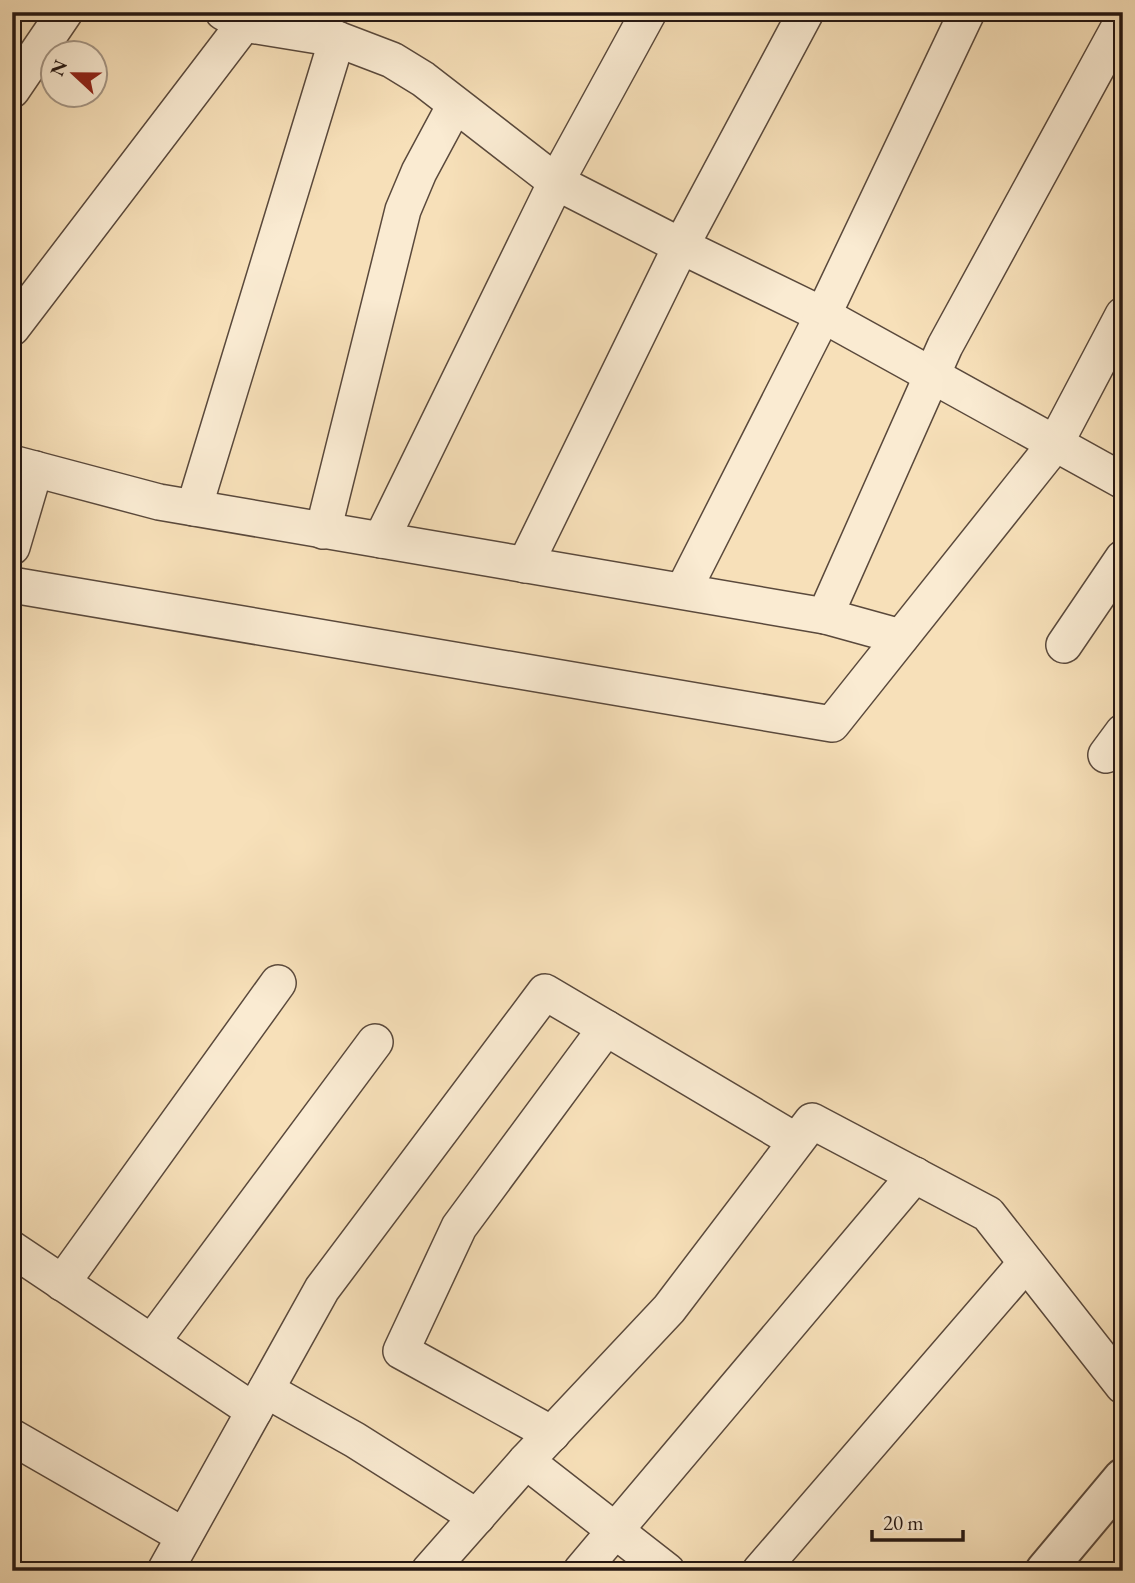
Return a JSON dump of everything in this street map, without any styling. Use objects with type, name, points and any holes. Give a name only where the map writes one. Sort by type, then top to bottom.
[{"type":"street","points":[[12,90],[65,12]]},
{"type":"street","points":[[381,540],[556,182],[649,12]]},
{"type":"street","points":[[525,565],[681,246],[806,12]]},
{"type":"street","points":[[683,591],[822,315],[967,12]]},
{"type":"street","points":[[12,328],[233,18],[337,40],[401,65],[556,182],[822,315],[1123,481]]},
{"type":"street","points":[[825,616],[951,334],[1123,20]]},
{"type":"street","points":[[194,508],[337,40]]},
{"type":"street","points":[[323,531],[404,211],[419,173],[456,105]]},
{"type":"street","points":[[12,585],[832,724],[1055,444],[1121,322]]},
{"type":"street","points":[[12,547],[24,466],[159,502],[825,616],[901,637]]},
{"type":"street","points":[[1064,645],[1123,558]]},
{"type":"street","points":[[62,1283],[278,983]]},
{"type":"street","points":[[165,1571],[322,1289],[545,992],[796,1141]]},
{"type":"street","points":[[552,1434],[401,1351],[459,1227],[606,1028]]},
{"type":"street","points":[[152,1342],[375,1042]]},
{"type":"street","points":[[429,1571],[526,1461],[669,1309],[812,1121],[988,1214],[1123,1387]]},
{"type":"street","points":[[581,1571],[915,1175]]},
{"type":"street","points":[[12,1249],[152,1342],[260,1400],[355,1440],[477,1517]]},
{"type":"street","points":[[760,1571],[1026,1263]]},
{"type":"street","points":[[12,1437],[184,1536]]},
{"type":"street","points":[[526,1461],[667,1571]]},
{"type":"street","points":[[1045,1571],[1123,1478]]}]
